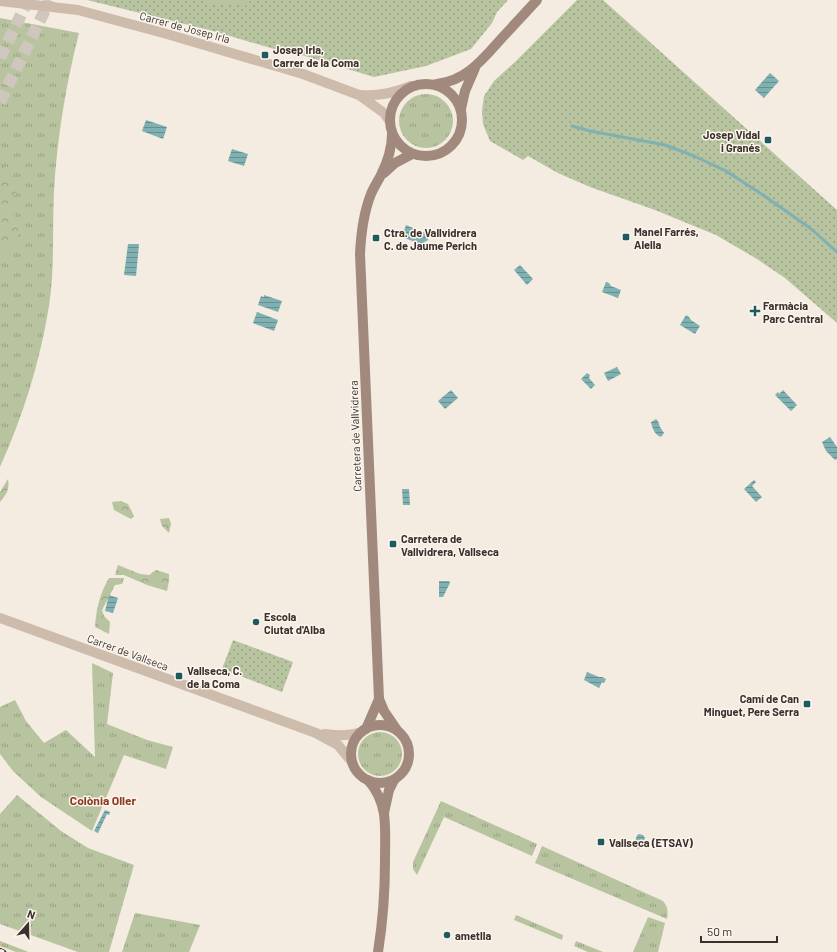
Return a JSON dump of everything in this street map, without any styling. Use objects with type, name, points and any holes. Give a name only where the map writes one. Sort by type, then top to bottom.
[{"type":"main road","points":[[437,84],[452,94],[458,101],[463,121],[458,139],[444,152],[436,155],[426,156],[412,154],[401,147],[392,134],[389,120],[392,106],[399,94],[411,86],[425,83],[437,84],[449,82],[459,78],[475,68],[537,0]]},
{"type":"main road","points":[[461,109],[465,91],[475,68]]},
{"type":"main road","name":"Carretera de Vallvidrera","points":[[392,134],[391,149],[381,176],[374,187],[365,212],[361,232],[360,254],[379,699],[384,711],[397,730]]},
{"type":"main road","name":"Carretera de Vallvidrera","points":[[381,176],[395,163],[412,154]]},
{"type":"main road","name":"Carretera de Vallvidrera","points":[[364,730],[379,699]]},
{"type":"main road","points":[[380,725],[397,730],[408,745],[409,757],[407,767],[401,776],[394,780],[380,784],[361,776],[354,768],[352,762],[351,752],[354,740],[364,730],[380,725]]},
{"type":"main road","points":[[368,780],[375,790],[384,813]]},
{"type":"main road","points":[[378,952],[385,896],[386,845],[384,813],[389,790],[394,780]]},
{"type":"street","name":"Carrer de Josep Irla","points":[[0,1],[78,10],[167,34],[303,74],[359,95],[384,113],[389,120]]},
{"type":"street","name":"Carrer de Josep Irla","points":[[359,95],[372,96],[391,94],[411,86]]},
{"type":"street","name":"Carrer de Vallseca","points":[[0,618],[316,733]]},
{"type":"street","points":[[316,733],[340,736],[351,735],[364,730]]},
{"type":"street","points":[[316,733],[338,745],[352,762]]},
{"type":"green space","points":[[87,0],[508,0],[497,12],[492,23],[471,49],[426,66],[374,77],[295,53],[291,54],[213,31]]},
{"type":"green space","points":[[205,0],[250,0],[249,6],[204,3]]},
{"type":"green space","points":[[577,0],[603,0],[837,210],[837,323],[785,278],[757,259],[716,235],[655,210],[590,187],[558,173],[528,156],[523,160],[490,141],[483,124],[482,111],[484,96],[494,81]]},
{"type":"green space","points":[[0,18],[79,33],[66,91],[57,151],[54,191],[53,263],[49,306],[41,348],[30,388],[0,467]]},
{"type":"green space","points":[[426,94],[436,96],[445,102],[451,111],[453,121],[451,131],[445,140],[436,146],[426,148],[416,146],[407,140],[401,131],[399,121],[401,111],[407,102],[416,96]]},
{"type":"green space","points":[[0,164],[9,171],[19,188],[8,204],[9,211],[14,214],[21,230],[10,250],[0,252]]},
{"type":"green space","points":[[8,479],[7,492],[0,502],[0,492]]},
{"type":"green space","points":[[121,501],[128,504],[134,516],[131,519],[114,510],[112,502]]},
{"type":"green space","points":[[169,518],[171,524],[169,533],[162,526],[160,519]]},
{"type":"green space","points":[[118,565],[140,574],[149,575],[156,570],[169,574],[167,591],[147,585],[124,575],[115,575]]},
{"type":"green space","points":[[109,578],[124,578],[122,584],[115,585],[102,610],[104,616],[110,622],[109,634],[95,627],[99,602]]},
{"type":"green space","points":[[233,640],[293,662],[282,692],[222,669]]},
{"type":"green space","points":[[92,663],[113,673],[107,724],[147,740],[173,747],[166,769],[124,755],[92,831],[41,797],[13,771],[0,754],[0,707],[15,700],[26,721],[44,743],[66,730],[95,757]]},
{"type":"green space","points":[[376,732],[384,732],[396,738],[402,750],[402,758],[396,770],[384,776],[376,776],[364,770],[358,758],[358,750],[364,738]]},
{"type":"green space","points":[[17,795],[61,831],[88,848],[134,865],[109,952],[78,952],[0,924],[0,814]]},
{"type":"green space","points":[[441,801],[537,844],[532,856],[444,817],[417,875],[413,869],[413,862]]},
{"type":"green space","points":[[542,846],[663,901],[667,909],[667,919],[535,863]]},
{"type":"green space","points":[[135,913],[200,925],[189,952],[122,952]]},
{"type":"green space","points":[[516,915],[563,935],[562,940],[514,920]]},
{"type":"green space","points":[[648,917],[665,923],[658,952],[633,952]]},
{"type":"green space","points":[[0,941],[28,952],[16,952],[0,946]]},
{"type":"green space","points":[[576,941],[603,952],[588,952],[574,946]]},
{"type":"water","points":[[770,73],[779,81],[764,98],[755,90]]},
{"type":"water","points":[[146,120],[167,127],[163,139],[142,131]]},
{"type":"water","points":[[232,149],[248,154],[244,166],[228,161]]},
{"type":"water","points":[[406,225],[427,234],[428,240],[420,244],[402,237]]},
{"type":"water","points":[[128,244],[139,244],[136,276],[124,275]]},
{"type":"water","points":[[520,265],[533,279],[527,285],[514,270]]},
{"type":"water","points":[[606,282],[621,290],[618,298],[602,292]]},
{"type":"water","points":[[264,295],[282,301],[278,312],[258,305],[261,296],[264,297]]},
{"type":"water","points":[[257,312],[278,320],[274,331],[253,323]]},
{"type":"water","points":[[686,315],[700,326],[695,334],[680,325]]},
{"type":"water","points":[[617,367],[621,374],[608,381],[604,373]]},
{"type":"water","points":[[587,373],[590,375],[589,378],[595,385],[591,389],[581,379]]},
{"type":"water","points":[[451,390],[458,398],[445,409],[438,401]]},
{"type":"water","points":[[783,390],[797,405],[791,411],[775,395],[778,392],[779,394]]},
{"type":"water","points":[[656,419],[664,433],[661,437],[655,433],[651,424],[651,422]]},
{"type":"water","points":[[830,437],[837,447],[837,459],[835,460],[826,451],[822,442]]},
{"type":"water","points":[[754,480],[756,482],[752,486],[762,497],[756,502],[744,489]]},
{"type":"water","points":[[402,489],[409,489],[410,505],[403,505]]},
{"type":"water","points":[[439,581],[449,581],[450,583],[443,597],[439,597]]},
{"type":"water","points":[[109,595],[118,598],[113,613],[105,611]]},
{"type":"water","points":[[587,672],[606,679],[604,683],[602,682],[599,688],[584,680]]},
{"type":"water","points":[[105,810],[110,812],[109,815],[107,814],[98,833],[94,831]]},
{"type":"water","points":[[639,834],[643,835],[645,838],[641,847],[638,849],[636,845],[636,837]]},
{"type":"waterway","points":[[572,126],[590,131],[665,145],[694,156],[726,171],[810,228],[837,252]]},
{"type":"tunnel","points":[[0,58],[28,0]]},
{"type":"tunnel","points":[[0,102],[50,0]]},
{"type":"railway","points":[[0,950],[4,952]]},
{"type":"place","name":"Josep Irla, Carrer de la Coma","points":[[265,55]]},
{"type":"place","name":"Josep Vidal i Granés","points":[[768,140]]},
{"type":"place","name":"Manel Farrés, Alella","points":[[626,237]]},
{"type":"place","name":"Ctra. de Vallvidrera C. de Jaume Perich","points":[[376,238]]},
{"type":"place","name":"Farmàcia Parc Central","points":[[755,311]]},
{"type":"place","name":"Carretera de Vallvidrera, Vallseca","points":[[393,544]]},
{"type":"place","name":"Escola Ciutat d'Alba","points":[[256,622]]},
{"type":"place","name":"Vallseca, C. de la Coma","points":[[179,676]]},
{"type":"place","name":"Camí de Can Minguet, Pere Serra","points":[[807,704]]},
{"type":"place","name":"Vallseca (ETSAV)","points":[[601,842]]},
{"type":"place","name":"ametlla","points":[[447,935]]},
{"type":"district","name":"Colònia Oller","points":[[103,800]]}]
